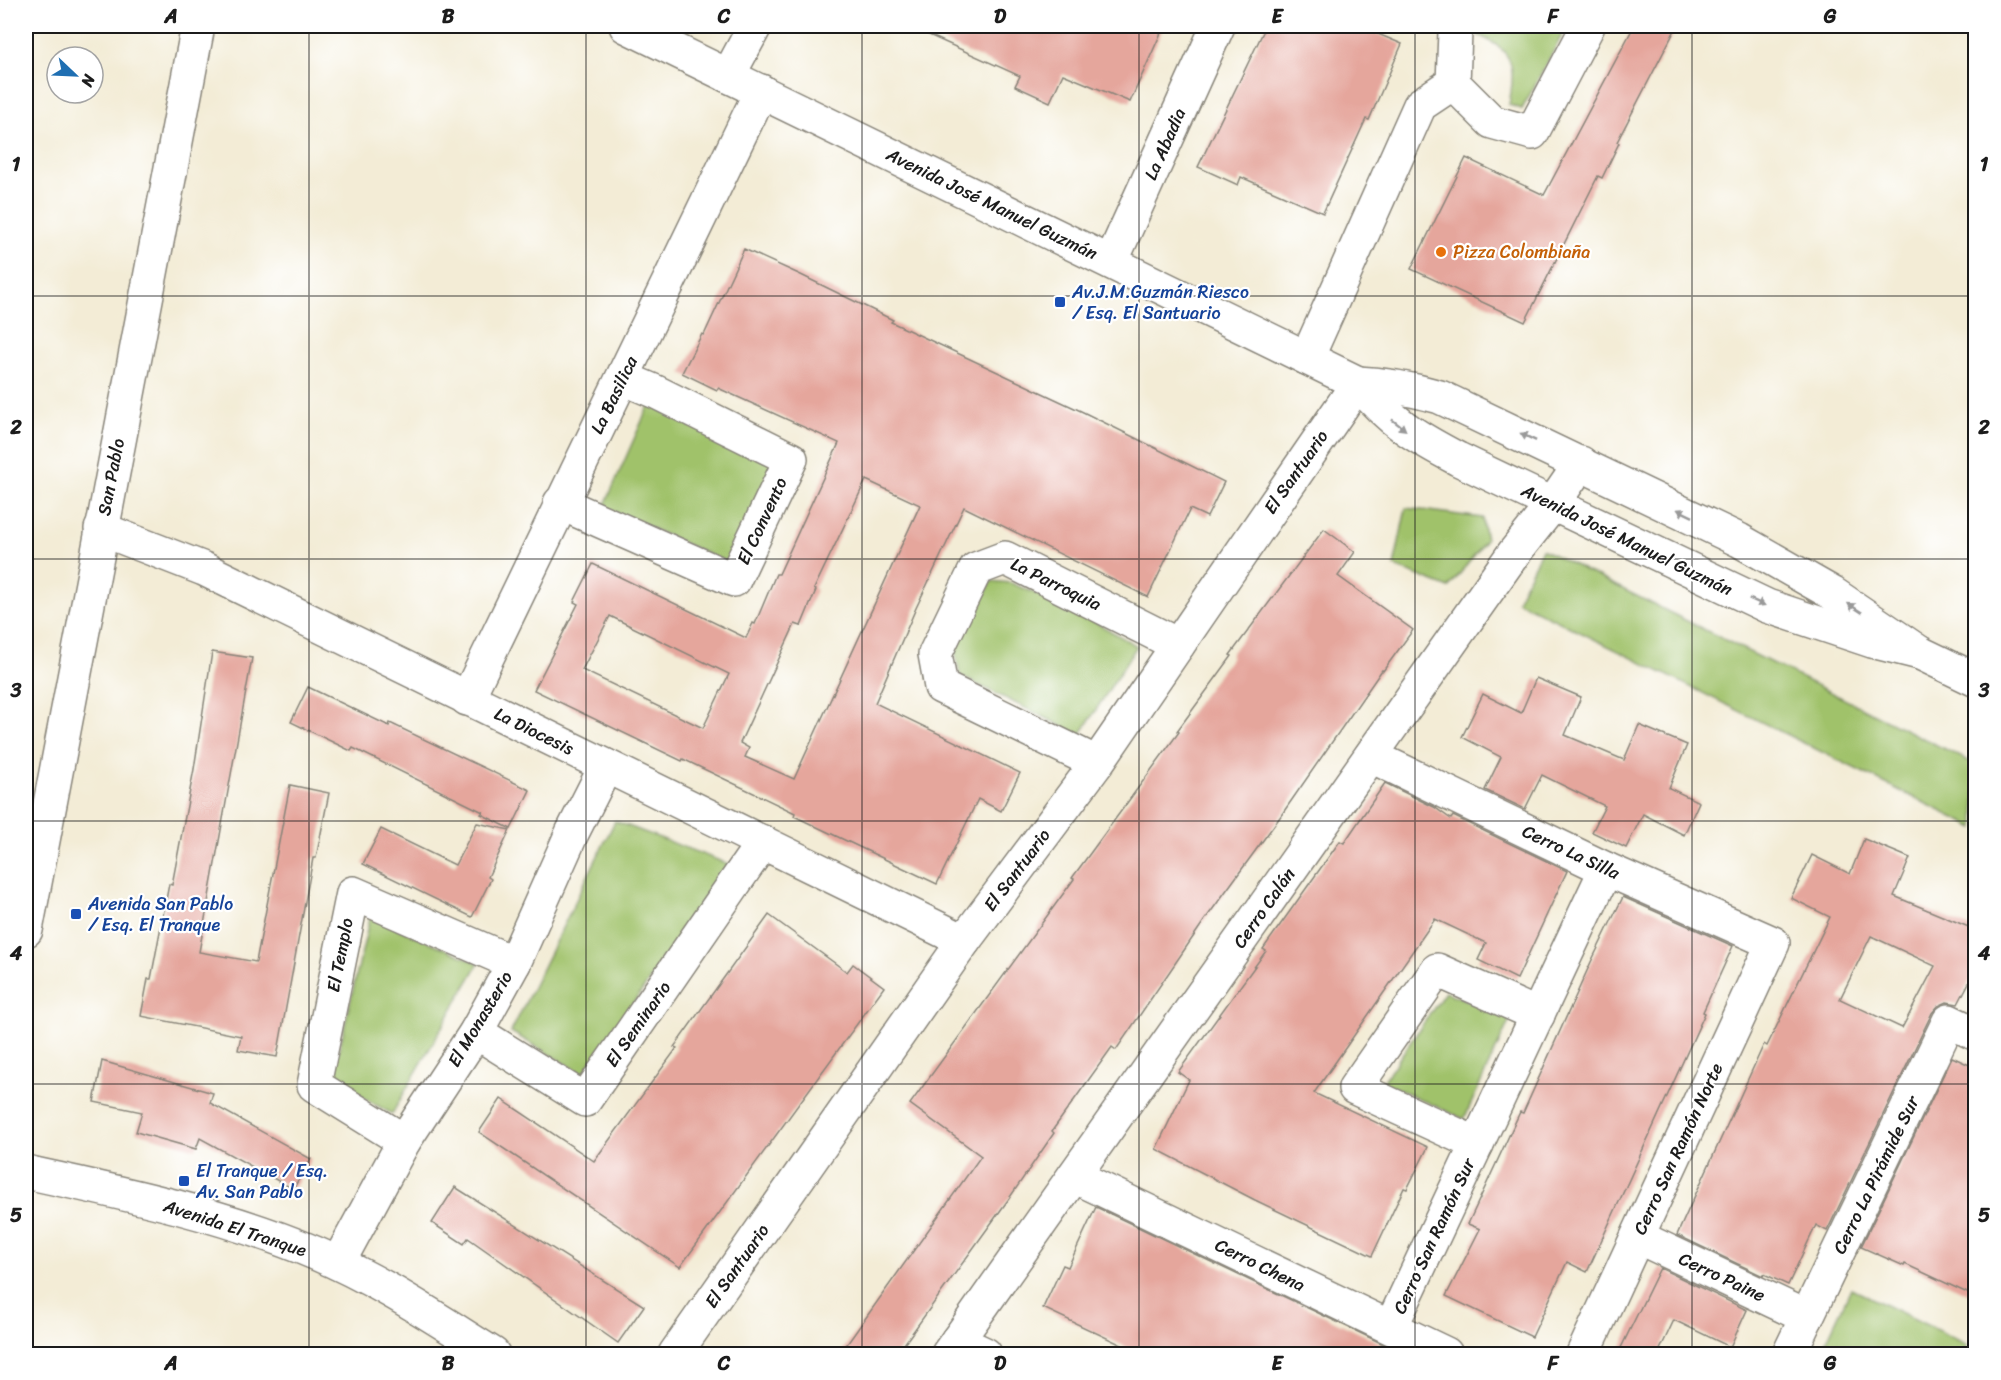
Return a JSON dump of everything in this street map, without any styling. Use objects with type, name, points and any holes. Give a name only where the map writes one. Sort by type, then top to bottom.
[{"type":"street","name":"San Pablo","points":[[26,930],[198,26]]},
{"type":"street","name":"Avenida José Manuel Guzmán","points":[[626,26],[1358,383],[1388,416],[1411,434],[1458,459],[1767,606],[1872,641],[1920,653]]},
{"type":"street","points":[[728,76],[755,26]]},
{"type":"street","name":"La Abadia","points":[[1111,262],[1218,26]]},
{"type":"street","points":[[1458,26],[1455,32],[1453,83],[1491,122],[1532,133],[1588,26]]},
{"type":"street","points":[[1307,358],[1420,105],[1453,83]]},
{"type":"street","name":"La Basilica","points":[[467,699],[761,91]]},
{"type":"street","name":"El Convento","points":[[560,503],[734,580],[791,459],[623,378]]},
{"type":"street","name":"Avenida José Manuel Guzmán","points":[[1358,383],[1385,384],[1440,397],[1581,463],[1739,540],[1850,605],[1920,653],[1976,680]]},
{"type":"street","name":"El Santuario","points":[[675,1354],[964,941],[1098,762],[1358,383]]},
{"type":"street","name":"Cerro Calán","points":[[964,1350],[1074,1176],[1514,553],[1553,504],[1581,463]]},
{"type":"street","name":"La Diocesis","points":[[101,529],[204,569],[964,941]]},
{"type":"street","name":"La Parroquia","points":[[1098,762],[941,687],[935,654],[976,569],[1005,558],[1178,645]]},
{"type":"street","name":"Cerro La Silla","points":[[1371,756],[1606,869],[1773,943]]},
{"type":"street","name":"El Monasterio","points":[[338,1263],[404,1141],[476,1032],[514,963],[572,833],[606,766]]},
{"type":"street","name":"El Seminario","points":[[476,1032],[585,1100],[763,842]]},
{"type":"street","name":"Cerro San Ramón Sur","points":[[1391,1327],[1606,869]]},
{"type":"street","name":"El Templo","points":[[404,1141],[314,1085],[352,893],[514,963]]},
{"type":"street","name":"Cerro San Ramón Norte","points":[[1583,1354],[1773,943]]},
{"type":"street","name":"Cerro San Ramón Sur","points":[[1477,1144],[1355,1088],[1437,970],[1538,1015]]},
{"type":"street","name":"Cerro La Pirámide Sur","points":[[1789,1354],[1949,1021],[1976,1034]]},
{"type":"street","name":"Avenida El Tranque","points":[[26,1172],[202,1214],[276,1238],[338,1263],[396,1293],[493,1354]]},
{"type":"street","name":"Cerro Chena","points":[[1074,1176],[1446,1354]]},
{"type":"street","name":"Cerro Paine","points":[[1638,1237],[1807,1317]]},
{"type":"green space","points":[[1477,26],[1567,26],[1522,109],[1509,105],[1512,69],[1509,60],[1497,46],[1474,33]]},
{"type":"green space","points":[[649,405],[774,461],[728,563],[604,507]]},
{"type":"green space","points":[[1406,508],[1482,518],[1486,540],[1449,588],[1394,566]]},
{"type":"green space","points":[[1542,549],[1975,764],[1975,828],[1517,601]]},
{"type":"green space","points":[[992,581],[1011,583],[1074,610],[1137,646],[1080,735],[960,676],[955,651]]},
{"type":"green space","points":[[615,821],[731,865],[583,1074],[511,1032]]},
{"type":"green space","points":[[370,917],[479,963],[392,1114],[332,1080]]},
{"type":"green space","points":[[1445,992],[1511,1017],[1464,1119],[1383,1082]]},
{"type":"green space","points":[[1851,1288],[1968,1345],[1964,1354],[1852,1354],[1826,1342]]},
{"type":"building","points":[[909,26],[1164,26],[1130,102],[1063,74],[1050,102],[1015,86],[1020,76]]},
{"type":"building","points":[[1266,26],[1359,26],[1402,44],[1369,120],[1366,119],[1323,213],[1241,177],[1238,185],[1198,167]]},
{"type":"building","points":[[1634,26],[1677,26],[1617,142],[1619,143],[1602,178],[1598,176],[1525,322],[1411,269],[1466,158],[1544,195]]},
{"type":"building","points":[[744,249],[1224,482],[1207,517],[1190,509],[1148,597],[964,507],[916,608],[875,703],[1020,773],[1001,811],[978,799],[937,884],[794,816],[795,813],[683,759],[682,761],[534,690],[578,604],[574,602],[593,564],[746,638],[753,623],[755,624],[776,574],[779,574],[839,443],[682,373],[702,334],[704,335]],"holes":[[[866,480],[920,505],[794,779],[745,757],[749,748],[740,743],[795,624],[801,626],[816,590],[814,589]],[[610,616],[729,674],[703,728],[582,670]]]},
{"type":"building","points":[[1324,529],[1355,552],[1338,576],[1413,630],[1382,670],[1280,817],[1204,921],[1116,1050],[1112,1047],[1052,1131],[1054,1133],[1008,1200],[897,1354],[840,1354],[981,1156],[910,1104],[1179,732],[1177,731],[1232,656],[1230,655]]},
{"type":"building","points":[[212,652],[252,658],[199,952],[256,962],[290,785],[329,793],[316,858],[313,858],[277,1057],[238,1050],[241,1036],[141,1016],[148,979],[151,979],[169,884],[172,885],[194,769]]},
{"type":"building","points":[[1536,678],[1581,697],[1565,735],[1624,760],[1639,725],[1687,745],[1669,788],[1699,802],[1684,835],[1643,814],[1626,848],[1592,832],[1605,806],[1542,775],[1525,809],[1485,790],[1501,757],[1462,737],[1483,694],[1521,713]]},
{"type":"building","points":[[308,687],[389,726],[390,723],[530,790],[511,829],[481,814],[483,812],[353,748],[351,751],[291,722]]},
{"type":"building","points":[[1385,783],[1434,807],[1451,819],[1453,816],[1567,871],[1517,979],[1478,960],[1486,943],[1435,919],[1314,1093],[1428,1147],[1407,1189],[1404,1188],[1372,1256],[1156,1149],[1189,1080],[1178,1072],[1266,951],[1263,949],[1340,841],[1344,843]]},
{"type":"building","points":[[477,823],[510,830],[488,877],[491,879],[472,917],[363,864],[381,829],[455,865]]},
{"type":"building","points":[[1864,839],[1910,858],[1894,896],[1976,930],[1976,969],[1958,1004],[1947,1002],[1938,1006],[1932,1013],[1827,1231],[1816,1225],[1788,1285],[1764,1274],[1763,1276],[1677,1235],[1764,1044],[1767,1046],[1830,917],[1791,898],[1812,855],[1850,874]],"holes":[[[1871,936],[1935,966],[1902,1028],[1840,999]]]},
{"type":"building","points":[[1623,897],[1733,946],[1703,1012],[1705,1013],[1587,1272],[1567,1262],[1532,1337],[1446,1296],[1480,1229],[1468,1224],[1520,1112],[1523,1113]]},
{"type":"building","points":[[769,915],[847,972],[853,964],[884,987],[680,1267],[479,1132],[501,1099],[594,1161],[677,1048],[674,1047]]},
{"type":"building","points":[[1952,1057],[1976,1068],[1976,1297],[1905,1264],[1904,1266],[1861,1247]]},
{"type":"building","points":[[102,1061],[213,1093],[210,1103],[311,1159],[293,1189],[200,1138],[196,1149],[136,1132],[142,1112],[94,1102]]},
{"type":"building","points":[[455,1187],[644,1306],[618,1343],[468,1238],[464,1244],[432,1223]]},
{"type":"building","points":[[1096,1207],[1404,1354],[1141,1354],[1043,1308],[1063,1265],[1068,1267]]},
{"type":"building","points":[[1660,1268],[1747,1310],[1730,1347],[1674,1320],[1658,1354],[1618,1354]]},
{"type":"place","name":"Pizza Colombiaña","points":[[1441,252]]},
{"type":"place","name":"Av.J.M.Guzmán Riesco / Esq. El Santuario","points":[[1060,302]]},
{"type":"place","name":"Avenida San Pablo / Esq. El Tranque","points":[[76,914]]},
{"type":"place","name":"El Tranque / Esq. Av. San Pablo","points":[[184,1181]]}]
